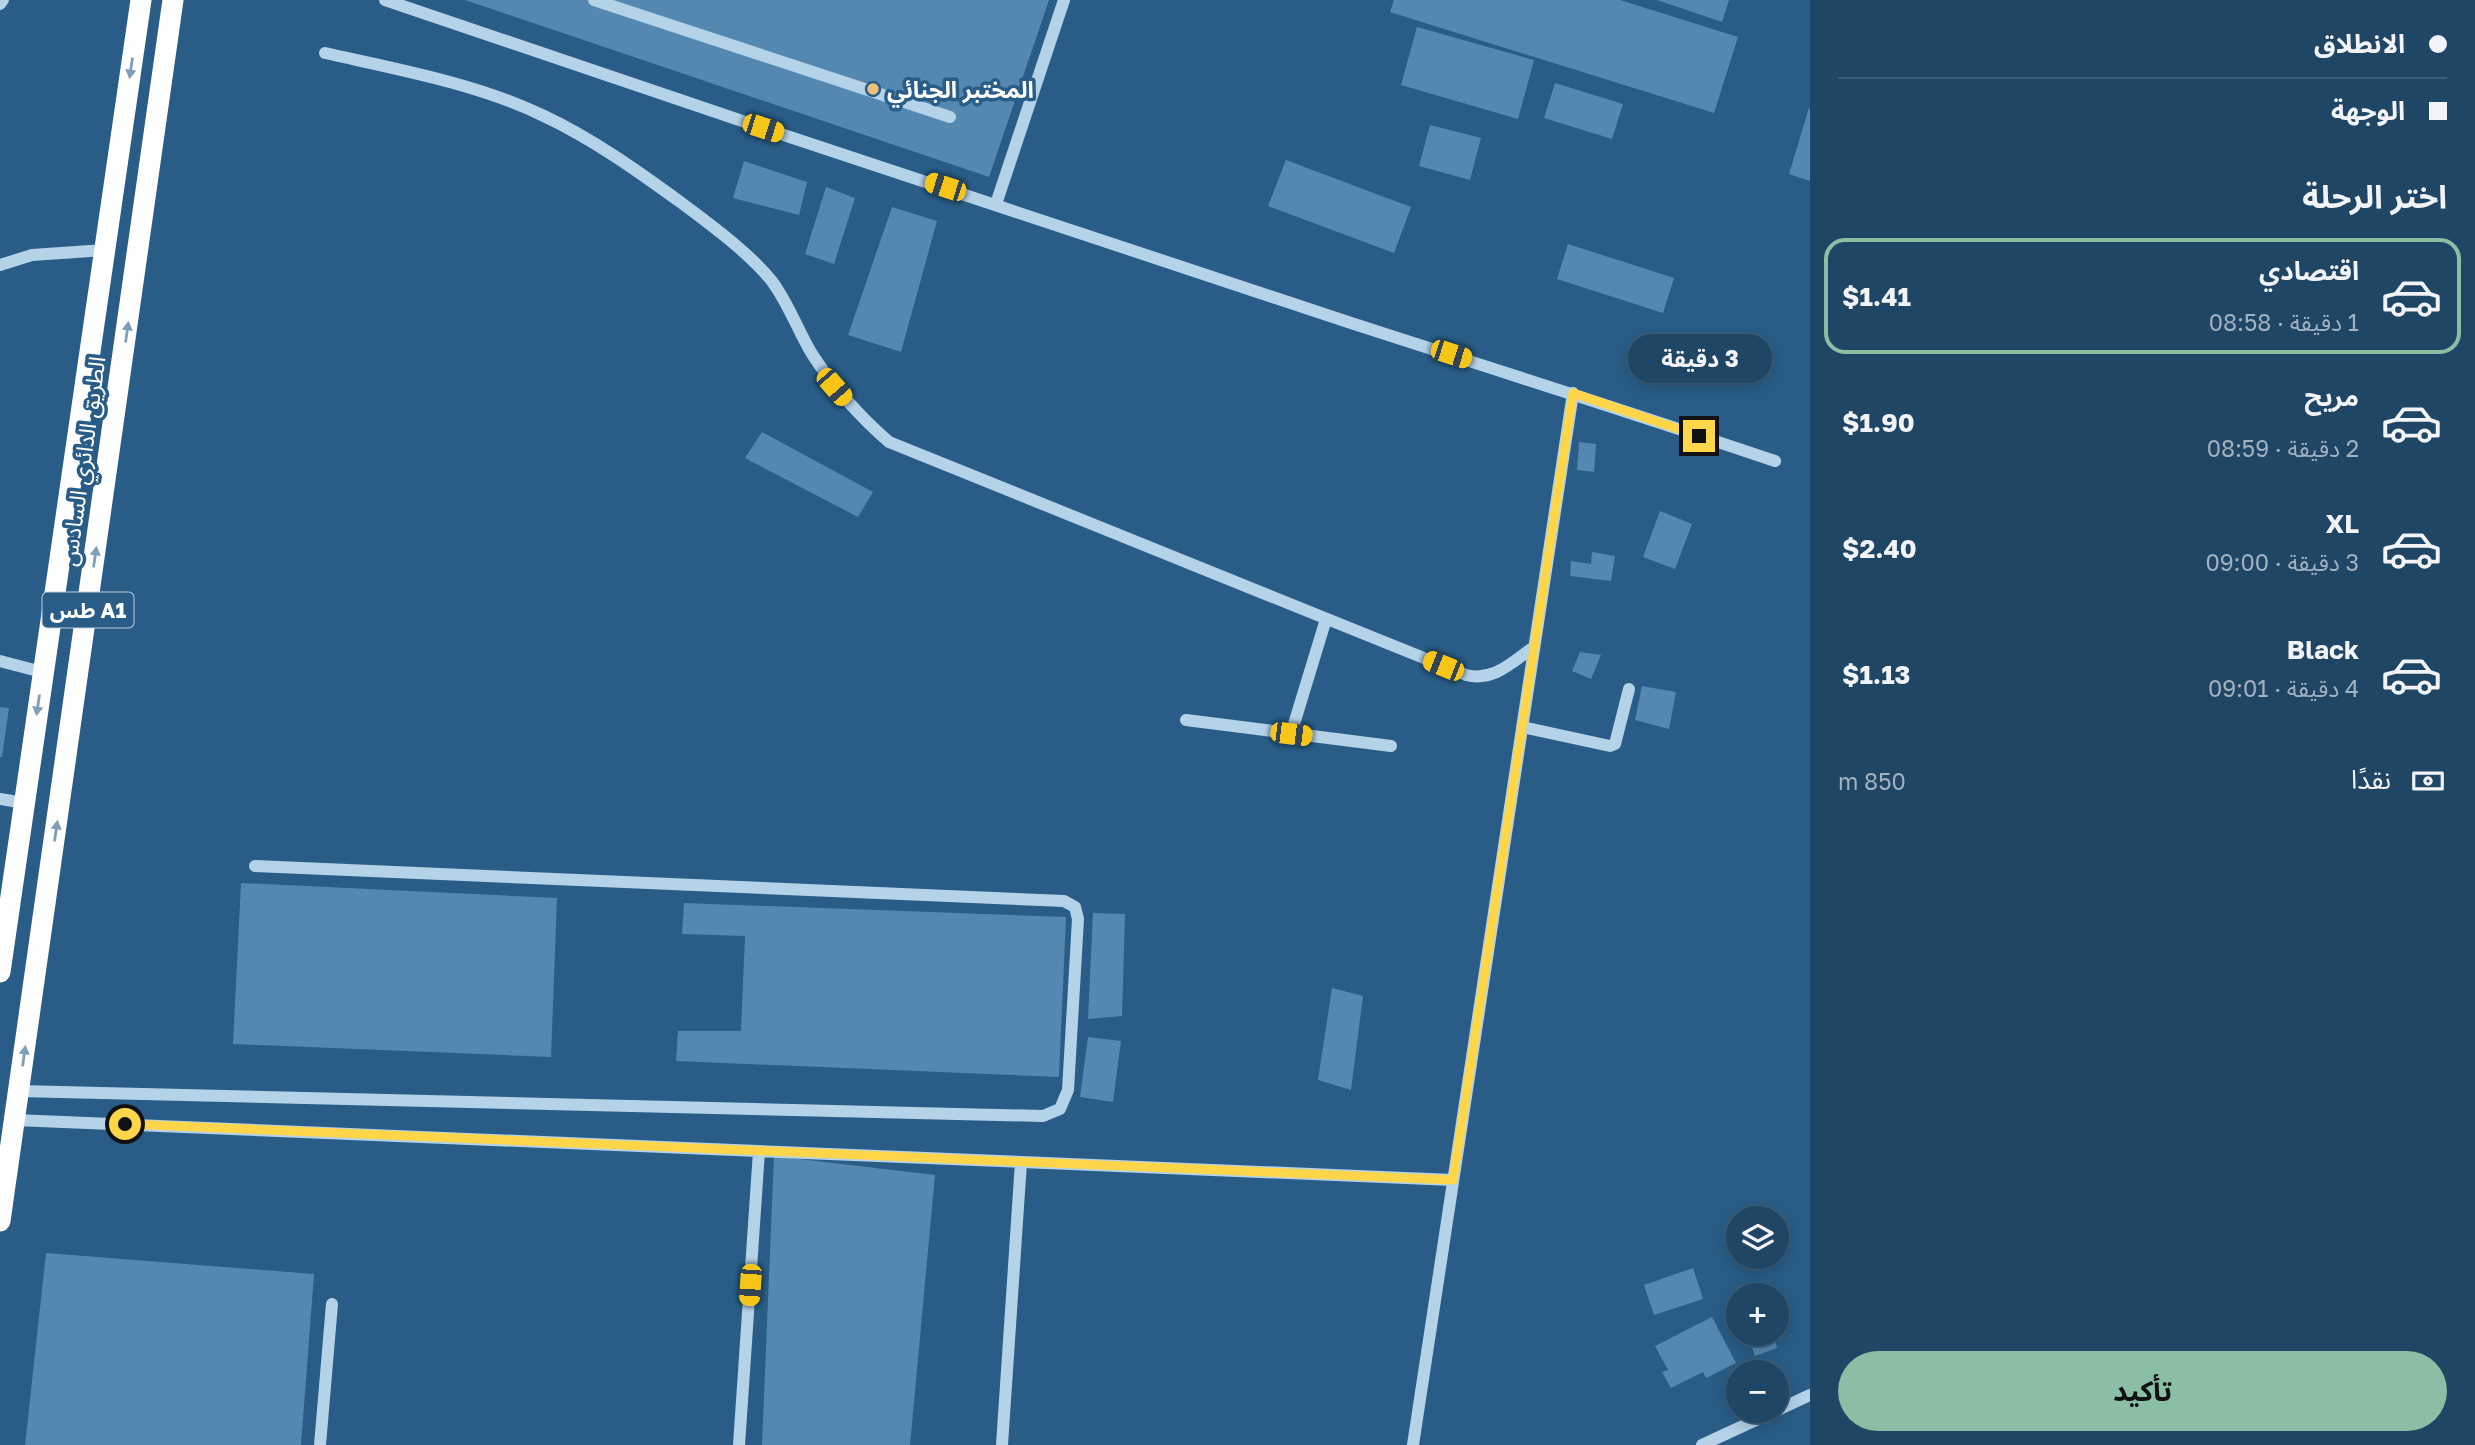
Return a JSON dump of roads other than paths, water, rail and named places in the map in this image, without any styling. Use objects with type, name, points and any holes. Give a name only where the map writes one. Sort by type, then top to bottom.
[{"type":"highway","name":"الطريق الدائري السادس","points":[[0,972],[141,0]]},
{"type":"highway","name":"الطريق الدائري السادس","points":[[0,1221],[173,0]]},
{"type":"street","points":[[385,0],[658,94],[1775,461]]},
{"type":"street","points":[[594,0],[950,117]]},
{"type":"street","points":[[996,204],[1064,0]]},
{"type":"street","points":[[325,53],[431,78],[531,110],[588,140],[652,182],[721,232],[771,281],[834,387],[861,417],[889,442],[1477,678],[1489,677],[1534,648]]},
{"type":"street","points":[[0,265],[32,256],[104,250]]},
{"type":"street","points":[[1413,1445],[1573,393]]},
{"type":"street","points":[[1291,734],[1326,619]]},
{"type":"street","points":[[0,661],[42,672]]},
{"type":"street","points":[[1522,727],[1610,746],[1615,744],[1629,689]]},
{"type":"street","points":[[1186,720],[1391,746]]},
{"type":"street","points":[[0,799],[24,803]]},
{"type":"street","points":[[19,1091],[1043,1116],[1060,1109],[1068,1090],[1078,919],[1075,907],[1064,901],[255,866]]},
{"type":"street","points":[[15,1120],[1453,1180]]},
{"type":"street","points":[[739,1445],[759,1151]]},
{"type":"street","points":[[1002,1445],[1021,1162]]},
{"type":"street","points":[[320,1445],[332,1304]]},
{"type":"street","points":[[1702,1445],[1810,1395]]},
{"type":"place","name":"المختبر الجنائي","points":[[873,89]]}]
